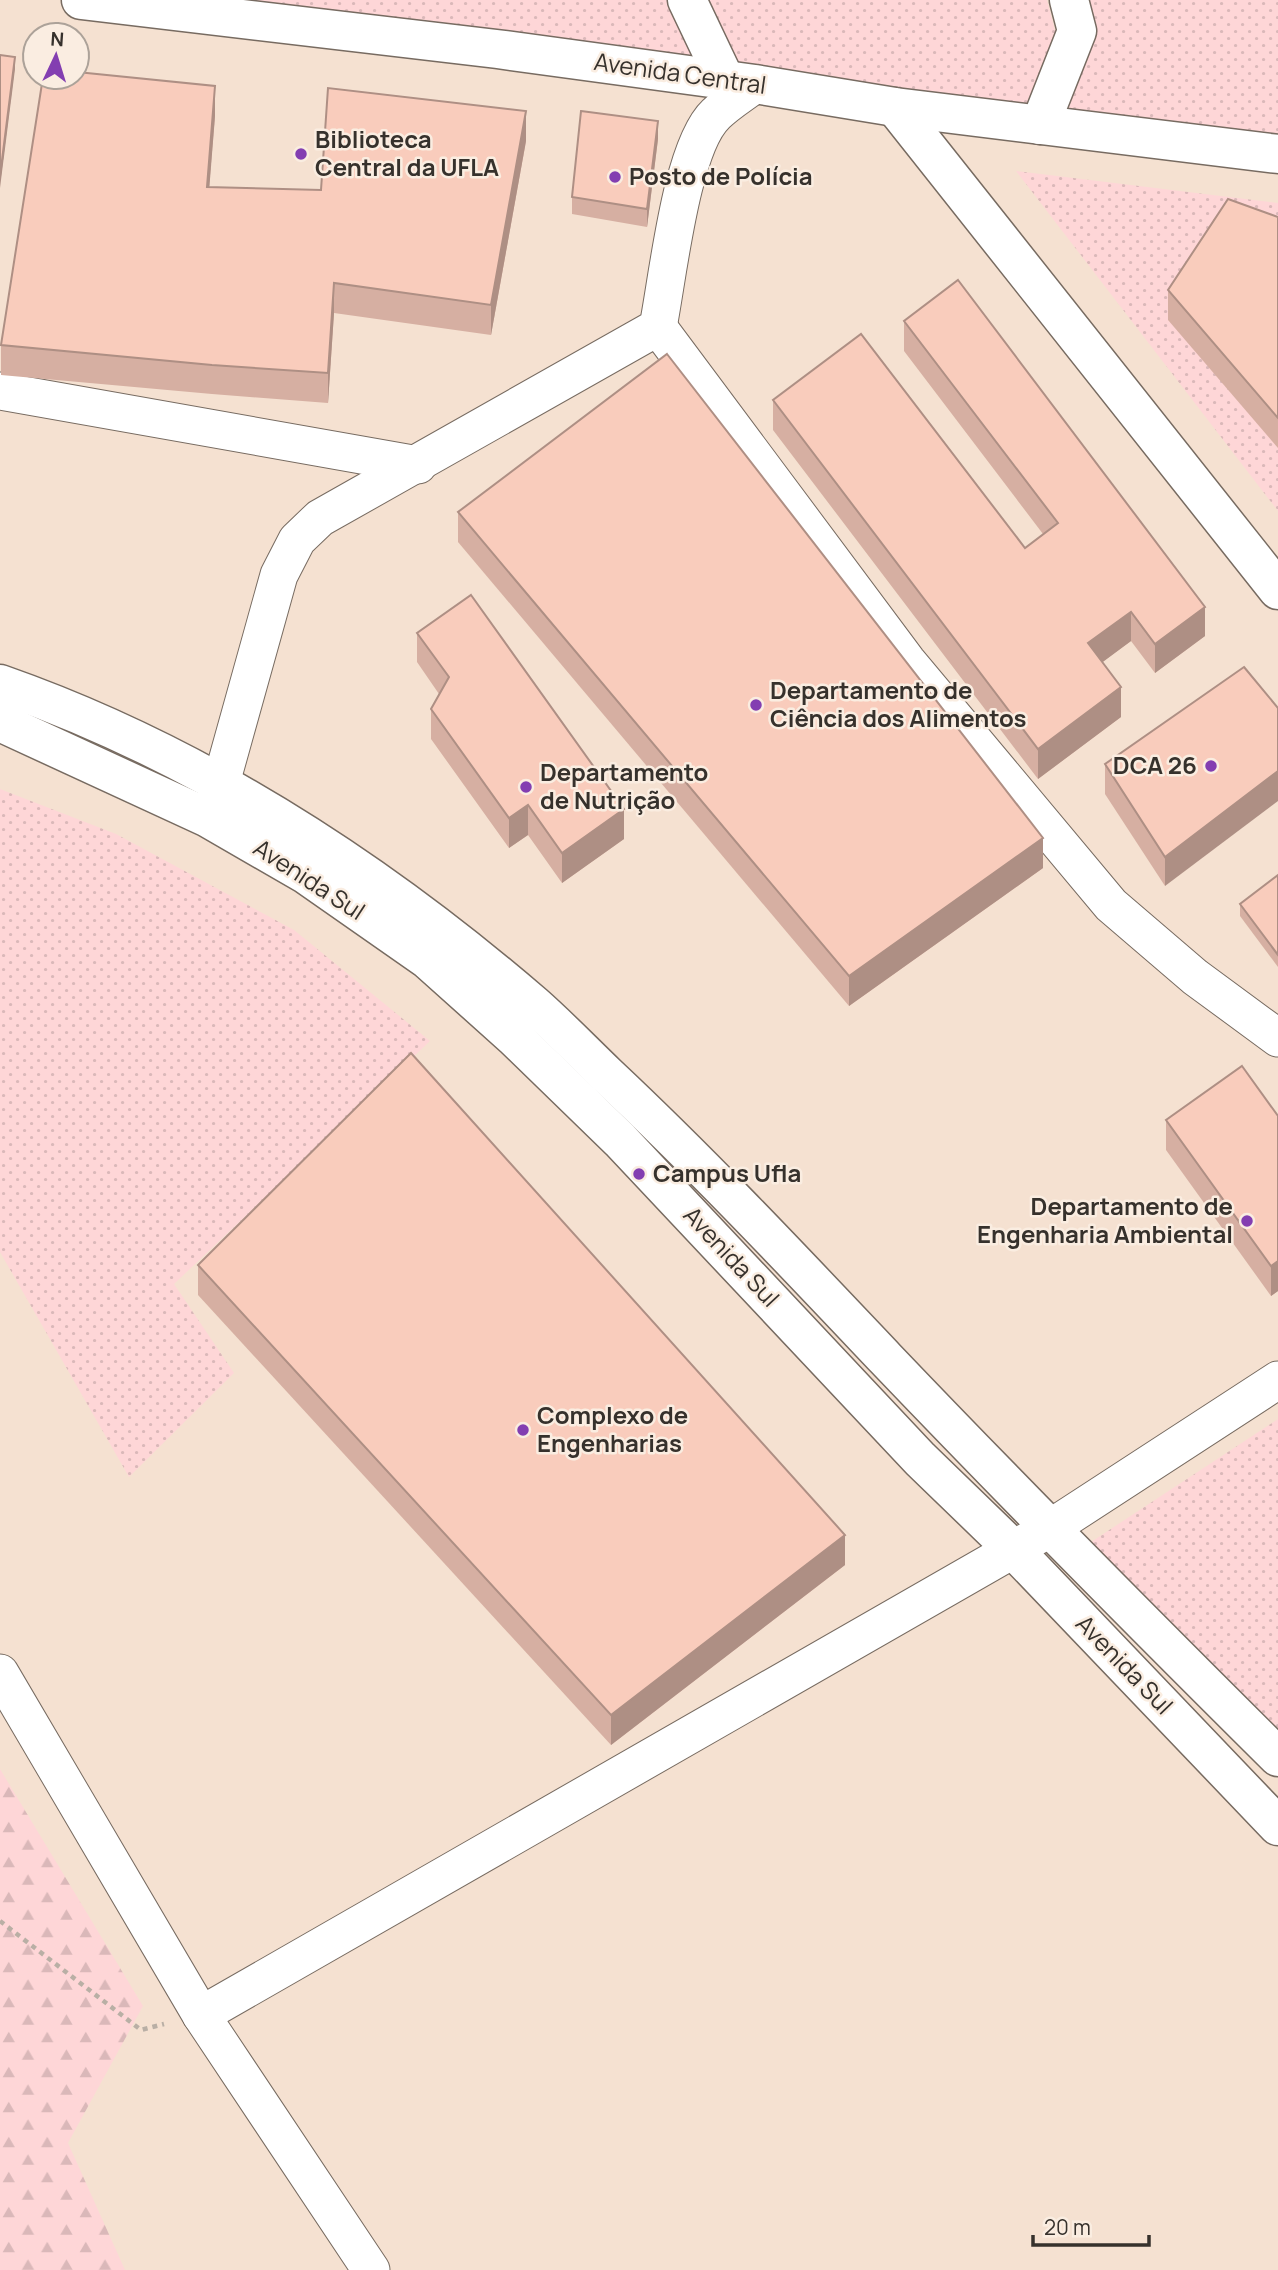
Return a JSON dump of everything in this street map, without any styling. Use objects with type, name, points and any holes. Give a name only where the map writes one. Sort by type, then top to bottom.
[{"type":"street","name":"Avenida Central","points":[[81,0],[497,49],[895,107],[1278,154]]},
{"type":"street","points":[[687,0],[740,83],[714,115],[688,167],[659,327],[907,660],[1111,905],[1195,977],[1278,1038]]},
{"type":"street","points":[[1040,125],[1077,31],[1069,0]]},
{"type":"street","points":[[895,107],[1278,590]]},
{"type":"street","points":[[214,800],[279,575],[297,540],[320,519],[659,327]]},
{"type":"street","points":[[0,391],[418,465]]},
{"type":"street","name":"Avenida Sul","points":[[0,684],[80,715],[214,800],[305,874],[428,960],[515,1038],[620,1140],[919,1459],[1014,1550],[1278,1825]]},
{"type":"street","name":"Avenida Sul","points":[[0,722],[214,800],[358,868],[427,918],[536,1007],[689,1152],[1049,1529],[1278,1757]]},
{"type":"street","points":[[201,2015],[1014,1550],[1278,1380]]},
{"type":"street","points":[[0,1673],[201,2015],[371,2270]]},
{"type":"path","points":[[0,1921],[141,2030],[201,2015]]},
{"type":"shaded area","name":"Campus Ufla","points":[[0,0],[1278,0],[1278,2270],[0,2270]]},
{"type":"green space","points":[[205,0],[671,0],[705,66]]},
{"type":"green space","points":[[703,0],[1047,0],[1059,46],[1030,111],[733,67]]},
{"type":"green space","points":[[1078,0],[1278,0],[1278,141],[1057,116]]},
{"type":"green space","points":[[1016,171],[1278,203],[1278,511]]},
{"type":"green space","points":[[0,789],[116,834],[294,930],[430,1041],[174,1284],[234,1373],[129,1477],[0,1252]]},
{"type":"green space","points":[[1278,1419],[1278,1742],[1088,1544]]},
{"type":"green space","points":[[0,1769],[143,2006],[68,2143],[125,2270],[0,2270]]},
{"type":"building","points":[[0,55],[15,57],[0,176]]},
{"type":"building","points":[[91,73],[215,86],[207,187],[321,190],[328,88],[526,111],[491,305],[334,283],[328,373],[1,345],[41,91],[91,91]]},
{"type":"building","name":"Posto de Polícia","points":[[581,111],[658,121],[647,209],[572,197]]},
{"type":"building","points":[[1228,199],[1278,217],[1278,418],[1168,290]]},
{"type":"building","name":"Departamento de Ciência dos Alimentos","points":[[958,280],[1205,607],[1155,644],[1131,612],[1088,643],[1121,687],[1038,749],[773,400],[861,334],[1025,548],[1058,523],[904,321]]},
{"type":"building","name":"Departamento de Ciência dos Alimentos","points":[[667,354],[1043,838],[849,976],[458,512]]},
{"type":"building","name":"Departamento de Nutrição","points":[[471,595],[624,809],[562,853],[528,805],[509,818],[431,709],[449,677],[417,633]]},
{"type":"building","name":"DCA 26","points":[[1244,667],[1278,708],[1278,771],[1165,857],[1105,764]]},
{"type":"building","points":[[1278,875],[1278,955],[1240,904]]},
{"type":"building","name":"Complexo de Engenharias","points":[[411,1053],[845,1535],[611,1715],[198,1265]]},
{"type":"building","name":"Departamento de Engenharia Ambiental","points":[[1242,1066],[1278,1116],[1278,1261],[1271,1266],[1166,1120]]},
{"type":"place","name":"Biblioteca Central da UFLA","points":[[301,154]]},
{"type":"place","name":"Posto de Polícia","points":[[615,177]]},
{"type":"place","name":"Departamento de Ciência dos Alimentos","points":[[756,705]]},
{"type":"place","name":"DCA 26","points":[[1211,766]]},
{"type":"place","name":"Departamento de Nutrição","points":[[526,787]]},
{"type":"place","name":"Campus Ufla","points":[[639,1174]]},
{"type":"place","name":"Departamento de Engenharia Ambiental","points":[[1247,1221]]},
{"type":"place","name":"Complexo de Engenharias","points":[[523,1430]]}]
